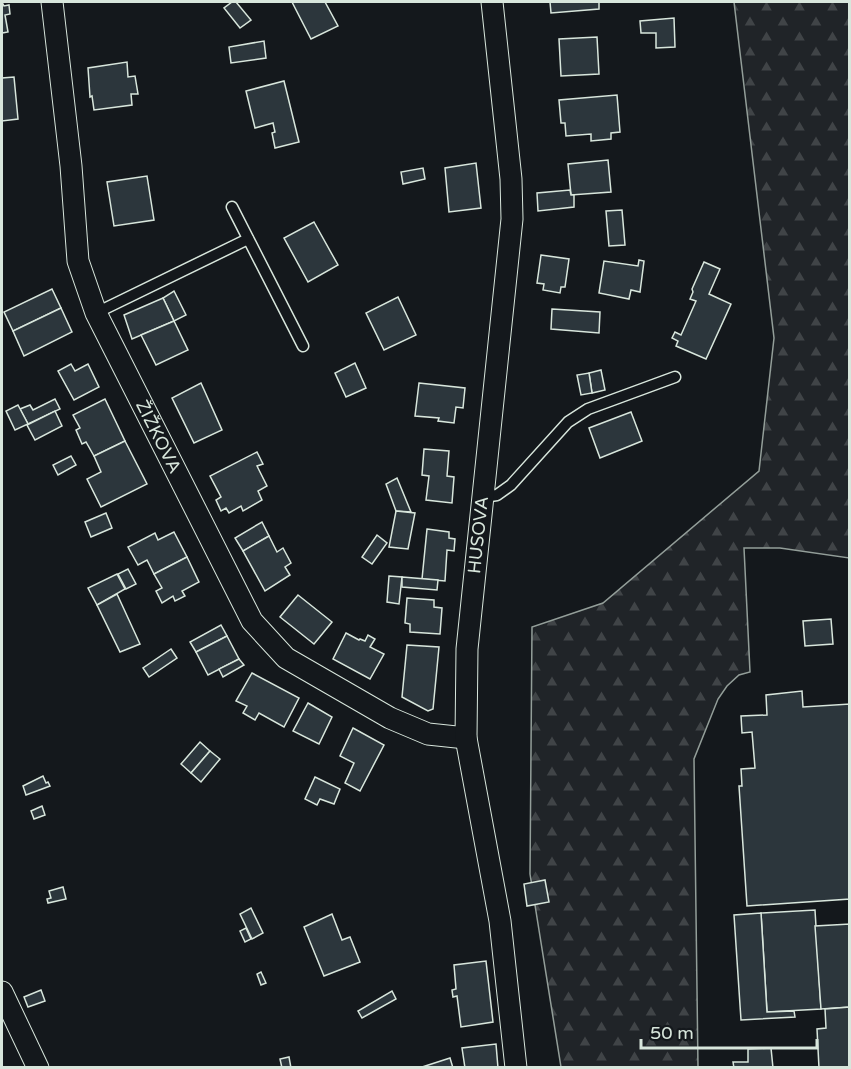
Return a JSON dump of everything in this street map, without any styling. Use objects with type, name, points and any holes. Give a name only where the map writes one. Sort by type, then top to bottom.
[{"type":"street","name":"ŽIŽKOVA","points":[[52,2],[71,166],[78,261],[96,313],[252,621],[286,658],[390,718],[428,734],[466,738]]},
{"type":"street","name":"HUSOVA","points":[[492,2],[511,179],[512,219],[466,649],[466,738],[500,921],[516,1068]]},
{"type":"street","points":[[2,992],[38,1068]]},
{"type":"lane","points":[[232,207],[303,346]]},
{"type":"lane","points":[[96,313],[248,239]]},
{"type":"lane","points":[[483,497],[497,495],[511,485],[568,422],[588,410],[675,377]]},
{"type":"green space","points":[[734,2],[849,2],[849,558],[780,548],[744,548],[750,672],[739,675],[718,699],[694,759],[698,1067],[561,1067],[530,874],[532,627],[603,603],[759,471],[774,338]]},
{"type":"building","points":[[2,2],[4,6],[9,5],[10,14],[5,15],[8,32],[2,33]]},
{"type":"building","points":[[236,2],[251,20],[240,28],[224,8]]},
{"type":"building","points":[[292,2],[325,2],[338,26],[311,39]]},
{"type":"building","points":[[550,2],[599,2],[599,9],[551,13]]},
{"type":"building","points":[[674,18],[675,47],[656,48],[656,33],[641,33],[640,21]]},
{"type":"building","points":[[597,37],[599,74],[561,76],[559,39]]},
{"type":"building","points":[[264,41],[266,58],[231,63],[229,47]]},
{"type":"building","points":[[127,62],[128,77],[135,76],[138,94],[131,94],[132,105],[94,110],[92,96],[90,97],[88,68]]},
{"type":"building","points":[[14,77],[18,119],[2,121],[2,78]]},
{"type":"building","points":[[284,81],[299,142],[275,148],[273,123],[255,128],[246,91]]},
{"type":"building","points":[[617,95],[620,132],[611,133],[611,139],[591,141],[591,134],[566,136],[565,123],[561,123],[559,100]]},
{"type":"building","points":[[608,160],[611,192],[571,195],[568,164]]},
{"type":"building","points":[[476,163],[481,208],[449,212],[445,168]]},
{"type":"building","points":[[423,168],[425,179],[403,184],[401,172]]},
{"type":"building","points":[[147,176],[154,220],[114,226],[107,182]]},
{"type":"building","points":[[570,190],[571,195],[574,195],[574,207],[538,211],[537,193]]},
{"type":"building","points":[[622,210],[625,245],[609,246],[606,211]]},
{"type":"building","points":[[314,222],[338,265],[308,282],[284,238]]},
{"type":"building","points":[[541,255],[569,259],[565,287],[561,287],[560,293],[543,290],[544,284],[537,283]]},
{"type":"building","points":[[639,260],[644,261],[640,292],[631,290],[629,299],[599,293],[604,261],[638,266]]},
{"type":"building","points":[[704,262],[720,269],[709,294],[731,304],[706,359],[676,346],[678,341],[672,338],[675,332],[681,335],[696,301],[690,299],[692,289]]},
{"type":"building","points":[[52,289],[61,308],[13,331],[4,312]]},
{"type":"building","points":[[174,291],[186,315],[174,321],[163,298]]},
{"type":"building","points":[[398,297],[416,335],[384,350],[366,313]]},
{"type":"building","points":[[163,298],[174,321],[132,339],[124,315]]},
{"type":"building","points":[[61,308],[72,332],[24,356],[13,331]]},
{"type":"building","points":[[552,309],[600,312],[599,333],[551,329]]},
{"type":"building","points":[[174,321],[188,350],[156,365],[141,335]]},
{"type":"building","points":[[355,363],[366,388],[346,397],[335,373]]},
{"type":"building","points":[[71,364],[75,371],[88,364],[99,387],[74,400],[58,371]]},
{"type":"building","points":[[601,370],[605,390],[592,393],[589,373]]},
{"type":"building","points":[[589,373],[592,393],[581,395],[577,375]]},
{"type":"building","points":[[201,383],[222,430],[194,443],[172,398]]},
{"type":"building","points":[[419,383],[465,388],[463,408],[456,407],[454,423],[438,421],[439,418],[415,416]]},
{"type":"building","points":[[55,399],[60,409],[28,424],[20,409],[30,405],[33,410]]},
{"type":"building","points":[[105,399],[125,441],[94,456],[86,442],[82,444],[76,430],[80,428],[73,415]]},
{"type":"building","points":[[18,405],[28,424],[15,430],[6,411]]},
{"type":"building","points":[[55,411],[62,426],[35,440],[27,425]]},
{"type":"building","points":[[631,412],[642,441],[600,458],[589,428]]},
{"type":"building","points":[[125,441],[147,484],[101,507],[87,479],[101,472],[94,456]]},
{"type":"building","points":[[424,449],[449,451],[447,476],[454,477],[452,503],[426,500],[429,476],[422,475]]},
{"type":"building","points":[[257,452],[263,464],[257,466],[267,486],[258,491],[262,500],[243,511],[241,506],[229,513],[226,508],[221,511],[216,500],[221,497],[210,476]]},
{"type":"building","points":[[71,456],[76,465],[58,475],[53,465]]},
{"type":"building","points":[[397,478],[411,512],[396,511],[386,484]]},
{"type":"building","points":[[396,511],[415,513],[408,549],[389,547]]},
{"type":"building","points":[[106,513],[112,528],[91,537],[85,522]]},
{"type":"building","points":[[262,522],[269,536],[243,551],[235,538]]},
{"type":"building","points":[[427,529],[449,532],[449,538],[455,539],[454,551],[447,550],[445,581],[422,579]]},
{"type":"building","points":[[174,532],[187,557],[154,574],[147,560],[138,565],[128,547],[155,533],[158,540]]},
{"type":"building","points":[[377,535],[387,543],[372,564],[362,557]]},
{"type":"building","points":[[269,536],[277,552],[283,548],[291,563],[285,567],[290,575],[265,591],[243,551]]},
{"type":"building","points":[[187,557],[199,582],[182,591],[185,596],[175,601],[173,596],[162,603],[156,591],[162,588],[154,574]]},
{"type":"building","points":[[128,569],[136,584],[126,589],[118,574]]},
{"type":"building","points":[[117,574],[125,589],[97,605],[88,588]]},
{"type":"building","points":[[389,576],[402,577],[399,604],[387,602]]},
{"type":"building","points":[[402,577],[438,580],[437,590],[402,587]]},
{"type":"building","points":[[117,594],[140,644],[120,652],[97,605]]},
{"type":"building","points":[[298,595],[332,622],[314,644],[280,617]]},
{"type":"building","points":[[407,598],[434,600],[434,607],[442,608],[440,634],[410,632],[410,624],[405,623]]},
{"type":"building","points":[[831,619],[833,644],[805,646],[803,621]]},
{"type":"building","points":[[221,625],[227,636],[196,652],[190,642]]},
{"type":"building","points":[[346,633],[365,641],[368,635],[375,639],[370,647],[384,654],[370,679],[333,659]]},
{"type":"building","points":[[227,636],[239,659],[208,675],[196,652]]},
{"type":"building","points":[[407,645],[439,647],[433,709],[428,711],[402,697]]},
{"type":"building","points":[[171,649],[177,658],[149,677],[143,668]]},
{"type":"building","points":[[239,659],[244,665],[223,677],[219,669]]},
{"type":"building","points":[[252,673],[299,698],[284,727],[259,713],[255,720],[243,713],[247,706],[236,701]]},
{"type":"building","points":[[802,691],[803,707],[850,704],[850,899],[747,906],[739,786],[742,786],[741,769],[755,768],[752,732],[742,733],[741,716],[767,715],[766,695]]},
{"type":"building","points":[[308,703],[332,717],[319,744],[293,731]]},
{"type":"building","points":[[353,728],[384,745],[360,791],[345,783],[354,763],[340,756]]},
{"type":"building","points":[[200,742],[210,751],[191,773],[181,764]]},
{"type":"building","points":[[210,751],[220,759],[201,782],[191,773]]},
{"type":"building","points":[[43,776],[50,786],[26,795],[23,786]]},
{"type":"building","points":[[315,777],[340,789],[334,804],[320,799],[317,805],[305,799]]},
{"type":"building","points":[[42,806],[45,815],[34,819],[31,811]]},
{"type":"building","points":[[545,880],[549,902],[527,906],[524,884]]},
{"type":"building","points":[[63,887],[66,899],[48,903],[47,899],[51,898],[49,891]]},
{"type":"building","points":[[251,908],[263,933],[252,939],[240,914]]},
{"type":"building","points":[[815,910],[821,1009],[767,1012],[761,913]]},
{"type":"building","points":[[761,913],[767,1012],[794,1011],[795,1017],[741,1020],[734,915]]},
{"type":"building","points":[[332,914],[342,940],[350,937],[360,962],[324,976],[304,927]]},
{"type":"building","points":[[850,924],[850,1007],[821,1009],[815,926]]},
{"type":"building","points":[[246,928],[251,939],[245,942],[240,931]]},
{"type":"building","points":[[486,961],[493,1022],[461,1027],[457,996],[453,997],[452,990],[456,989],[454,965]]},
{"type":"building","points":[[261,972],[266,983],[261,985],[257,974]]},
{"type":"building","points":[[41,990],[45,1001],[28,1007],[24,997]]},
{"type":"building","points":[[392,991],[396,999],[362,1018],[358,1011]]},
{"type":"building","points":[[850,1007],[850,1068],[819,1068],[817,1029],[826,1028],[825,1009]]},
{"type":"building","points":[[496,1044],[498,1068],[465,1068],[462,1048]]},
{"type":"building","points":[[771,1048],[773,1068],[734,1068],[733,1062],[748,1062],[748,1049]]},
{"type":"building","points":[[289,1057],[291,1068],[282,1068],[280,1059]]},
{"type":"building","points":[[450,1058],[453,1068],[419,1068]]}]
